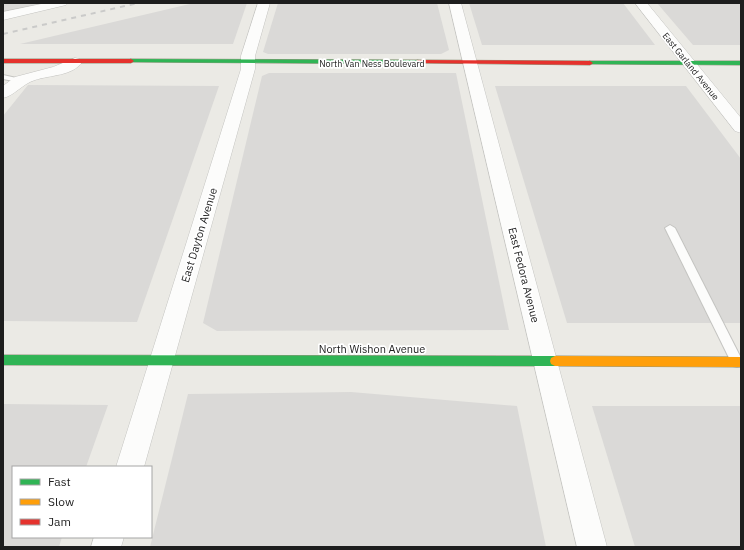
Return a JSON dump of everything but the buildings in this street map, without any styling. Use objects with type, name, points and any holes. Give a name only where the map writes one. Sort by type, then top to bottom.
[{"type":"street","points":[[3,16],[62,3]]},
{"type":"street","name":"East Dayton Avenue","points":[[130,466],[248,69],[248,56],[264,3]]},
{"type":"street","name":"East Fedora Avenue","points":[[455,3],[592,547]]},
{"type":"street","name":"East Garland Avenue","points":[[640,3],[741,128]]},
{"type":"street","name":"North Van Ness Boulevard","points":[[3,61],[741,63]]},
{"type":"street","points":[[3,94],[9,86],[19,80],[61,69],[75,62]]},
{"type":"street","name":"North Wishon Avenue","points":[[3,360],[739,362]]},
{"type":"lane","points":[[3,77],[19,80]]},
{"type":"lane","points":[[670,228],[739,362]]},
{"type":"shaded area","points":[[3,3],[43,3],[3,12]]},
{"type":"shaded area","points":[[194,3],[247,3],[233,44],[20,44]]},
{"type":"shaded area","points":[[278,3],[437,3],[449,50],[441,54],[268,54],[263,52]]},
{"type":"shaded area","points":[[469,3],[623,3],[655,45],[482,45]]},
{"type":"shaded area","points":[[657,3],[741,3],[741,45],[693,45]]},
{"type":"shaded area","points":[[269,73],[456,73],[509,330],[217,331],[203,323],[262,76]]},
{"type":"shaded area","points":[[28,85],[219,86],[137,322],[3,321],[3,116]]},
{"type":"shaded area","points":[[495,86],[686,86],[741,159],[741,323],[567,323]]},
{"type":"shaded area","points":[[351,392],[517,406],[546,547],[150,547],[188,394]]},
{"type":"shaded area","points":[[3,404],[108,405],[86,466],[12,466],[12,538],[62,538],[59,547],[3,547]]},
{"type":"shaded area","points":[[592,406],[741,406],[741,547],[635,547]]},
{"type":"railway","points":[[3,34],[138,3]]},
{"type":"traffic: fast","points":[[131,61],[418,62]]},
{"type":"traffic: fast","points":[[590,63],[741,63]]},
{"type":"traffic: fast","points":[[3,360],[555,361]]},
{"type":"traffic: slow","points":[[555,361],[741,362]]},
{"type":"traffic: jam","points":[[3,61],[131,61]]},
{"type":"traffic: jam","points":[[418,62],[590,63]]}]
